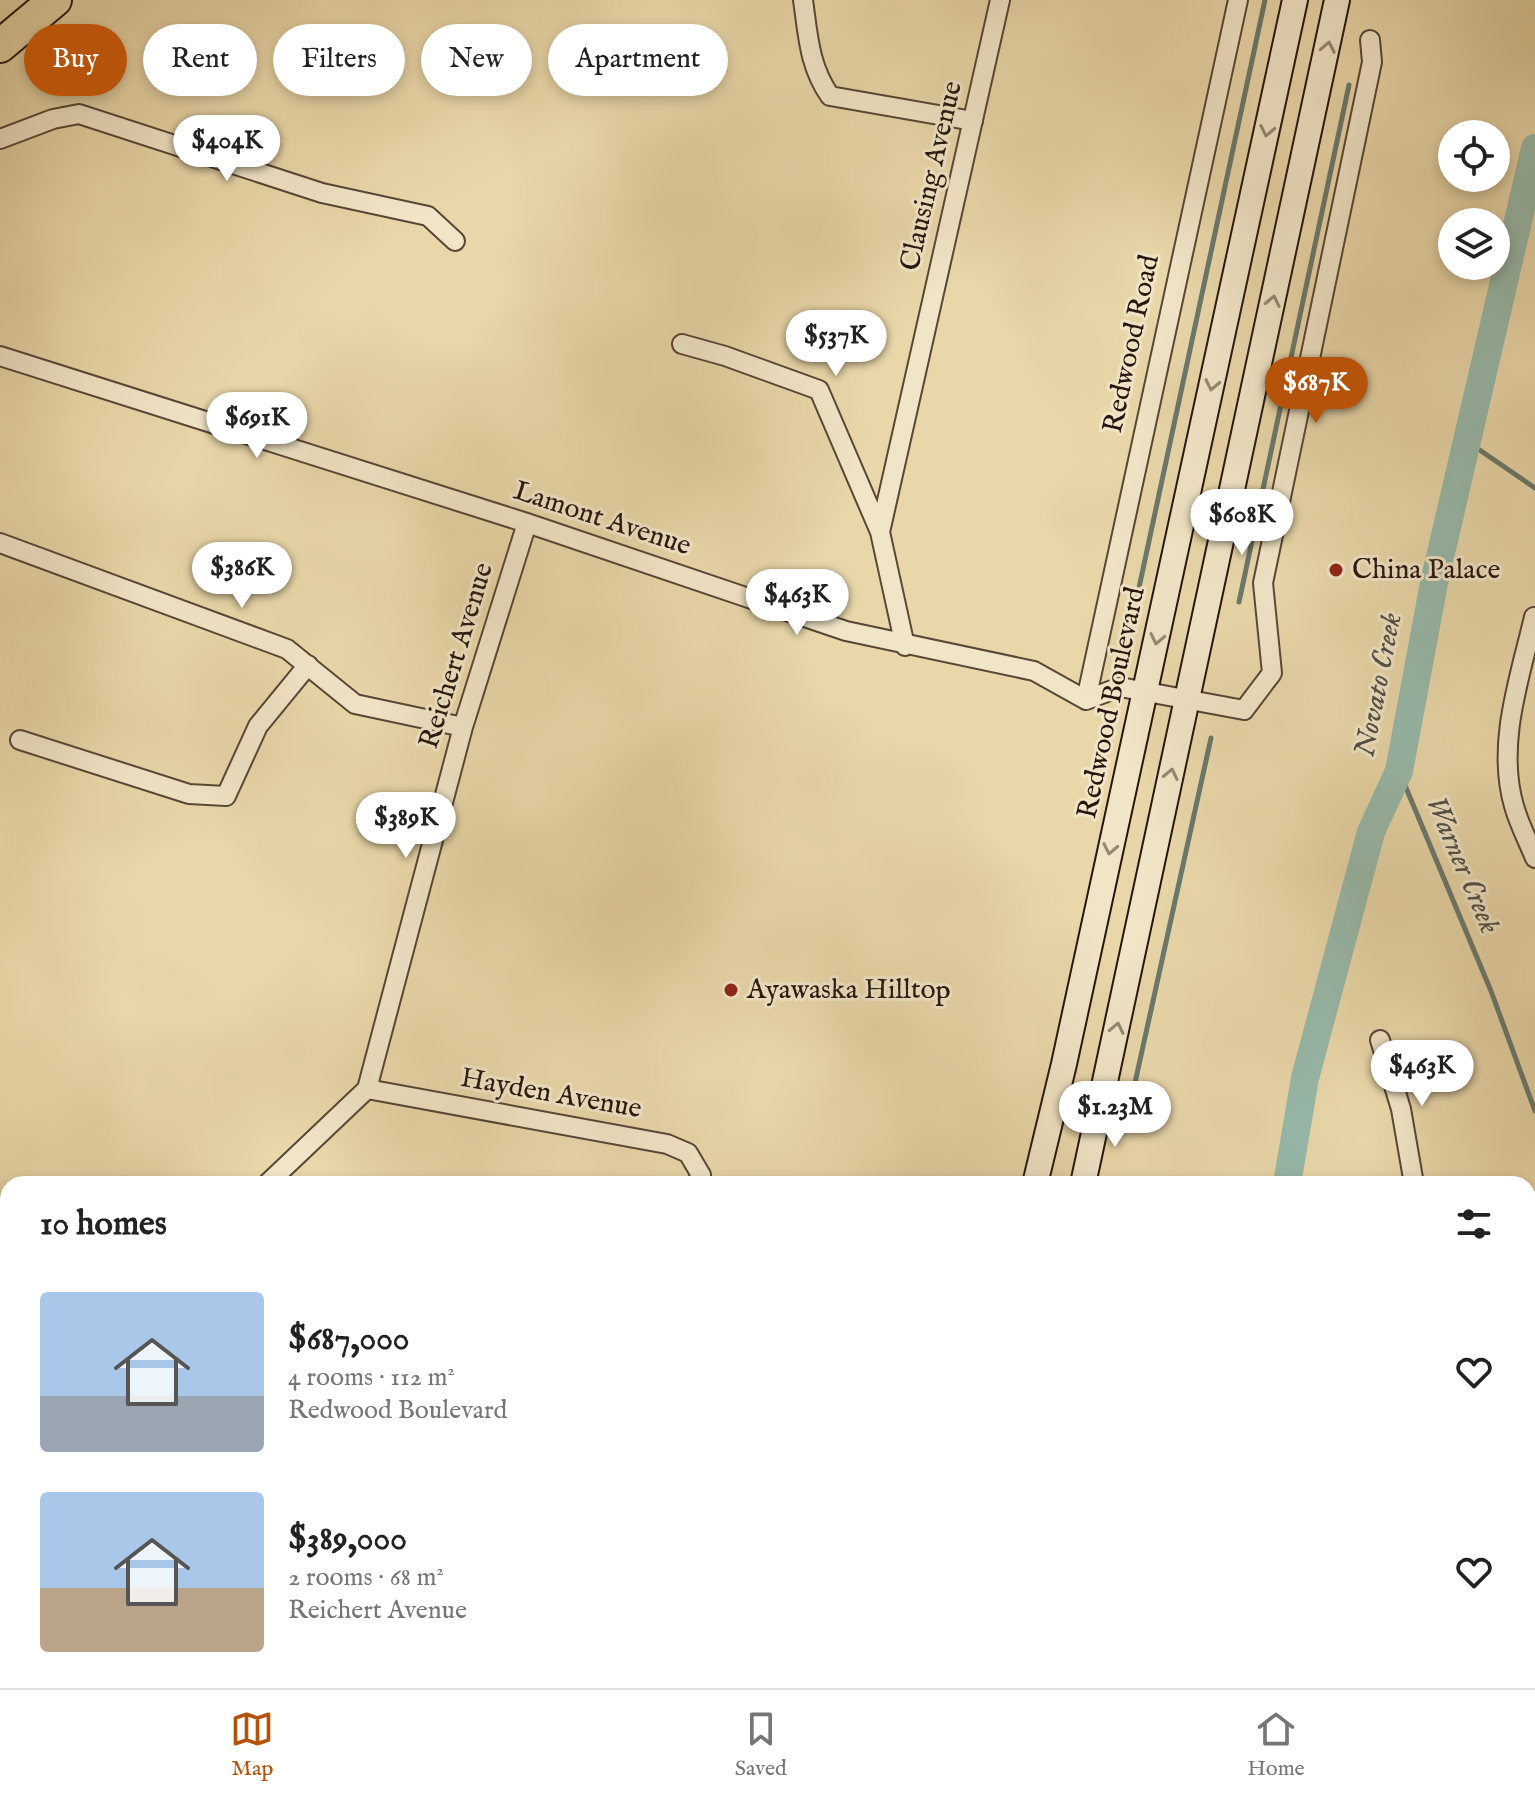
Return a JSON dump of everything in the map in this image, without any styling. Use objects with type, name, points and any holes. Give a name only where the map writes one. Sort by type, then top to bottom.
[{"type":"highway","points":[[0,46],[51,3]]},
{"type":"main road","name":"Redwood Boulevard","points":[[1037,1176],[1295,0]]},
{"type":"main road","points":[[1085,1176],[1337,0]]},
{"type":"street","points":[[803,0],[810,57],[816,75],[830,96],[973,121]]},
{"type":"street","name":"Clausing Avenue","points":[[905,646],[880,532],[1000,0]]},
{"type":"street","name":"Redwood Road","points":[[1086,700],[1238,0]]},
{"type":"street","points":[[1086,700],[1120,687],[1244,710],[1272,673],[1263,583],[1372,62],[1370,40]]},
{"type":"street","points":[[0,139],[53,119],[79,114],[322,193],[428,216],[455,241]]},
{"type":"street","points":[[682,344],[755,365],[819,390],[880,532]]},
{"type":"street","name":"Lamont Avenue","points":[[0,356],[527,523],[846,631],[1034,671],[1086,700]]},
{"type":"street","name":"Reichert Avenue","points":[[367,1089],[463,727],[527,523]]},
{"type":"street","points":[[0,543],[287,649],[355,704],[463,727]]},
{"type":"street","points":[[1534,617],[1511,717],[1507,767],[1514,806],[1535,858]]},
{"type":"street","points":[[20,740],[189,794],[226,796],[258,726],[308,665]]},
{"type":"street","points":[[1380,1040],[1401,1109],[1413,1176]]},
{"type":"street","points":[[275,1176],[367,1089]]},
{"type":"street","name":"Hayden Avenue","points":[[367,1089],[667,1144],[688,1153],[700,1176]]},
{"type":"waterway","points":[[1125,653],[1265,0]]},
{"type":"waterway","points":[[1239,602],[1349,85]]},
{"type":"waterway","name":"Novato Creek","points":[[1288,1176],[1305,1078],[1371,832],[1399,771],[1434,583],[1535,148]]},
{"type":"waterway","points":[[1468,442],[1535,488]]},
{"type":"waterway","points":[[1129,1110],[1211,738]]},
{"type":"waterway","name":"Warner Creek","points":[[1399,771],[1491,991],[1535,1111]]},
{"type":"place","name":"China Palace","points":[[1336,570]]},
{"type":"place","name":"Ayawaska Hilltop","points":[[731,990]]}]
